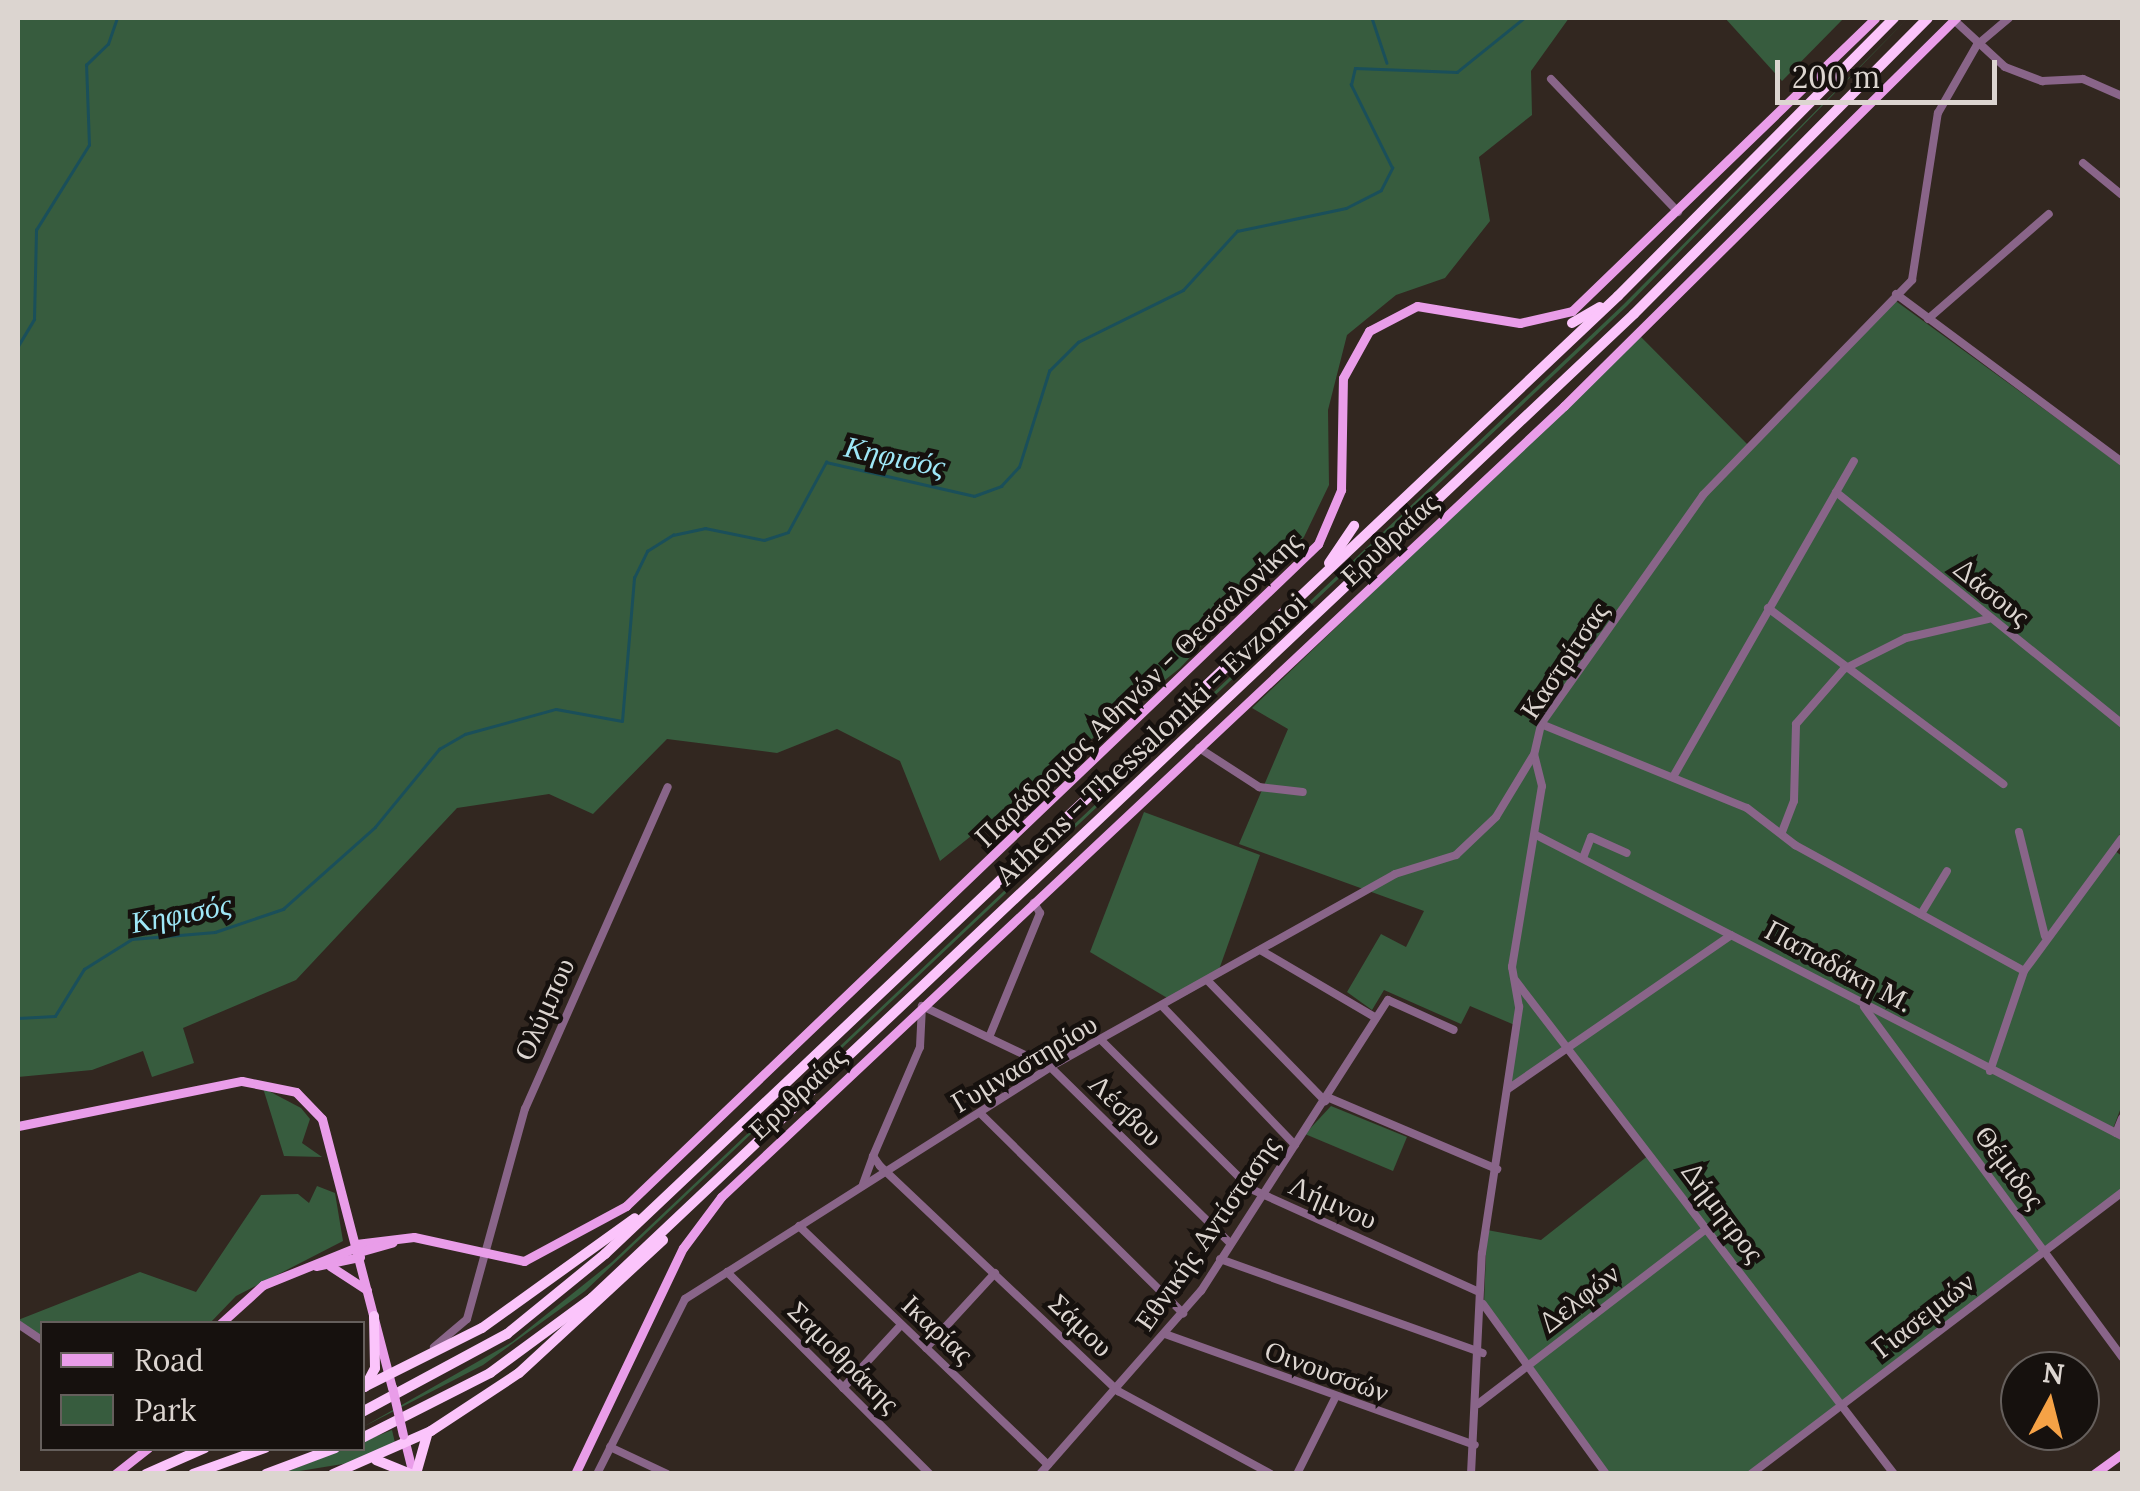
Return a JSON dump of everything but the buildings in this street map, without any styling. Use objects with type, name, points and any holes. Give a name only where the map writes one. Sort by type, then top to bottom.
[{"type":"highway","name":"Athens - Thessaloniki - Evzonoi","points":[[365,1410],[507,1334],[671,1190],[1618,296],[1894,18]]},
{"type":"highway","name":"Athens - Thessaloniki - Evzonoi","points":[[365,1436],[520,1354],[687,1208],[1634,314],[1928,18]]},
{"type":"highway","points":[[1572,324],[1618,296]]},
{"type":"highway","points":[[1316,580],[1354,526]]},
{"type":"highway","points":[[365,1388],[391,1383],[414,1363],[482,1328],[671,1190]]},
{"type":"highway","points":[[333,1474],[431,1431],[583,1322],[687,1208]]},
{"type":"highway","points":[[365,1386],[375,1368],[374,1316]]},
{"type":"highway","points":[[370,1459],[413,1474],[431,1431]]},
{"type":"highway","points":[[146,1474],[197,1451]]},
{"type":"highway","points":[[193,1474],[257,1451]]},
{"type":"highway","points":[[266,1474],[327,1451]]},
{"type":"main road","name":"Παράδρομος Αθηνών - Θεσσαλονίκης","points":[[223,1321],[247,1294],[299,1270],[400,1238],[490,1259],[524,1261],[558,1248],[649,1186],[1304,560],[1340,497],[1343,378],[1379,323],[1416,306],[1520,323],[1559,317],[1678,212],[1875,18]]},
{"type":"main road","name":"Ερυθραίας","points":[[575,1474],[660,1296],[720,1197],[1564,406],[1955,19]]},
{"type":"main road","points":[[18,1126],[242,1080],[278,1084],[322,1119],[413,1474]]},
{"type":"main road","name":"Παράδρομος Αθηνών - Θεσσαλονίκης","points":[[299,1270],[400,1238]]},
{"type":"main road","points":[[364,1274],[383,1246]]},
{"type":"main road","points":[[322,1265],[368,1292]]},
{"type":"main road","points":[[115,1474],[144,1451]]},
{"type":"main road","points":[[2094,1474],[2122,1454]]},
{"type":"street","points":[[1977,44],[2008,18]]},
{"type":"street","points":[[1955,19],[1977,44],[2042,81],[2082,79],[2122,96]]},
{"type":"street","name":"Καστρίτσας","points":[[1470,1474],[1484,1352],[1479,1292],[1508,1089],[1514,980],[1542,786],[1534,755],[1541,724],[1703,495],[1896,294],[1920,261],[1938,113],[1977,44]]},
{"type":"street","points":[[1551,80],[1678,212]]},
{"type":"street","points":[[2083,164],[2122,195]]},
{"type":"street","points":[[1928,319],[2049,214]]},
{"type":"street","points":[[1896,294],[2122,462]]},
{"type":"street","points":[[1673,778],[1854,461]]},
{"type":"street","name":"Δάσους","points":[[1836,492],[1988,620],[2122,724]]},
{"type":"street","points":[[1768,608],[1844,669],[2003,784]]},
{"type":"street","points":[[1782,832],[1794,801],[1796,724],[1844,669],[1906,638],[1988,620]]},
{"type":"street","points":[[1541,724],[1673,778],[1782,832],[2024,971]]},
{"type":"street","points":[[1199,748],[1259,788],[1303,792]]},
{"type":"street","name":"Γυμναστηρίου","points":[[598,1474],[681,1303],[1050,1067],[1102,1042],[1395,874],[1456,855],[1496,817],[1534,755]]},
{"type":"street","name":"Ολύμπου","points":[[414,1363],[461,1331],[490,1259],[525,1108],[668,787]]},
{"type":"street","points":[[2019,832],[2045,936]]},
{"type":"street","name":"Παπαδάκη Μ.","points":[[1536,835],[2120,1135]]},
{"type":"street","points":[[1583,858],[1591,837],[1627,853]]},
{"type":"street","points":[[1990,1071],[2024,971],[2045,936],[2121,845]]},
{"type":"street","points":[[1920,914],[1948,871]]},
{"type":"street","points":[[990,1034],[1040,914],[1034,904]]},
{"type":"street","points":[[1508,1089],[1573,1048],[1731,935]]},
{"type":"street","points":[[1262,951],[1376,1018]]},
{"type":"street","points":[[1208,980],[1326,1099],[1496,1169]]},
{"type":"street","name":"Δήμητρος","points":[[1514,980],[1573,1048],[1894,1474]]},
{"type":"street","name":"Εθνικής Αντίστασης","points":[[1040,1474],[1118,1392],[1183,1313],[1388,1000],[1454,1030]]},
{"type":"street","name":"Θέμιδος","points":[[1861,1002],[2122,1357]]},
{"type":"street","points":[[862,1186],[920,1046],[922,1006]]},
{"type":"street","name":"Λέσβου","points":[[922,1006],[990,1034],[1050,1067],[1230,1243]]},
{"type":"street","points":[[1163,1007],[1295,1145]]},
{"type":"street","name":"Λήμνου","points":[[1102,1042],[1262,1195],[1479,1292]]},
{"type":"street","points":[[981,1114],[1183,1313]]},
{"type":"street","points":[[2120,1135],[2122,1118]]},
{"type":"street","name":"Σάμου","points":[[873,1156],[1118,1392],[1271,1474]]},
{"type":"street","name":"Γιασεμιών","points":[[1751,1474],[2122,1192]]},
{"type":"street","name":"Ικαρίας","points":[[799,1226],[1048,1464]]},
{"type":"street","name":"Δελφών","points":[[1478,1404],[1707,1228]]},
{"type":"street","points":[[1220,1259],[1484,1352]]},
{"type":"street","name":"Σαμοθράκης","points":[[727,1272],[930,1474]]},
{"type":"street","points":[[926,1348],[995,1273]]},
{"type":"street","points":[[660,1296],[681,1303]]},
{"type":"street","points":[[1483,1304],[1606,1474]]},
{"type":"street","points":[[18,1324],[40,1339]]},
{"type":"street","points":[[843,1388],[900,1326]]},
{"type":"street","name":"Οινουσσών","points":[[1166,1334],[1334,1400],[1475,1445]]},
{"type":"street","points":[[1298,1474],[1334,1400]]},
{"type":"street","points":[[610,1447],[667,1474]]},
{"type":"green space","points":[[18,18],[1569,18],[1531,71],[1532,115],[1479,157],[1490,221],[1445,278],[1396,295],[1347,335],[1328,410],[1329,485],[1304,537],[1180,668],[940,861],[900,761],[837,729],[777,753],[667,739],[593,814],[549,794],[457,808],[296,980],[183,1028],[194,1063],[152,1077],[143,1051],[92,1070],[18,1077]]},
{"type":"green space","points":[[1725,18],[1844,18],[1782,81]]},
{"type":"green space","points":[[1908,18],[1627,306],[585,1291],[483,1365],[365,1426],[512,1342],[612,1262],[1624,304]]},
{"type":"green space","points":[[1893,299],[2122,466],[2122,831],[2111,848],[2122,856],[2122,1105],[2111,1134],[2122,1140],[2122,1189],[1748,1473],[1605,1473],[1484,1303],[1487,1230],[1541,1240],[1649,1155],[1572,1048],[1508,1089],[1517,1026],[1470,1006],[1461,1024],[1384,990],[1372,1010],[1347,992],[1381,934],[1406,947],[1424,911],[1239,844],[1288,729],[1252,708],[1640,336],[1751,448]]},
{"type":"green space","points":[[1144,812],[1260,855],[1216,978],[1174,1002],[1090,952]]},
{"type":"green space","points":[[263,1088],[301,1108],[310,1119],[302,1143],[322,1157],[284,1156]]},
{"type":"green space","points":[[1331,1106],[1407,1137],[1393,1171],[1305,1134]]},
{"type":"green space","points":[[317,1186],[335,1193],[343,1241],[236,1296],[212,1321],[40,1321],[40,1336],[18,1320],[140,1272],[196,1292],[261,1195],[298,1194],[309,1203]]},
{"type":"green space","points":[[392,1430],[395,1443],[349,1463],[281,1474],[339,1451],[365,1451],[365,1441]]},
{"type":"waterway","points":[[18,346],[34,319],[36,230],[89,145],[86,65],[108,44],[117,18]]},
{"type":"waterway","points":[[1372,18],[1387,63]]},
{"type":"waterway","name":"Κηφισός","points":[[18,1018],[55,1016],[84,969],[132,939],[215,932],[283,909],[375,827],[439,749],[465,734],[556,709],[622,721],[634,578],[647,551],[673,535],[705,528],[764,540],[788,532],[826,462],[974,496],[1001,486],[1019,467],[1049,371],[1078,342],[1183,290],[1237,231],[1346,208],[1381,190],[1392,168],[1351,85],[1355,68],[1457,72],[1524,18]]}]
